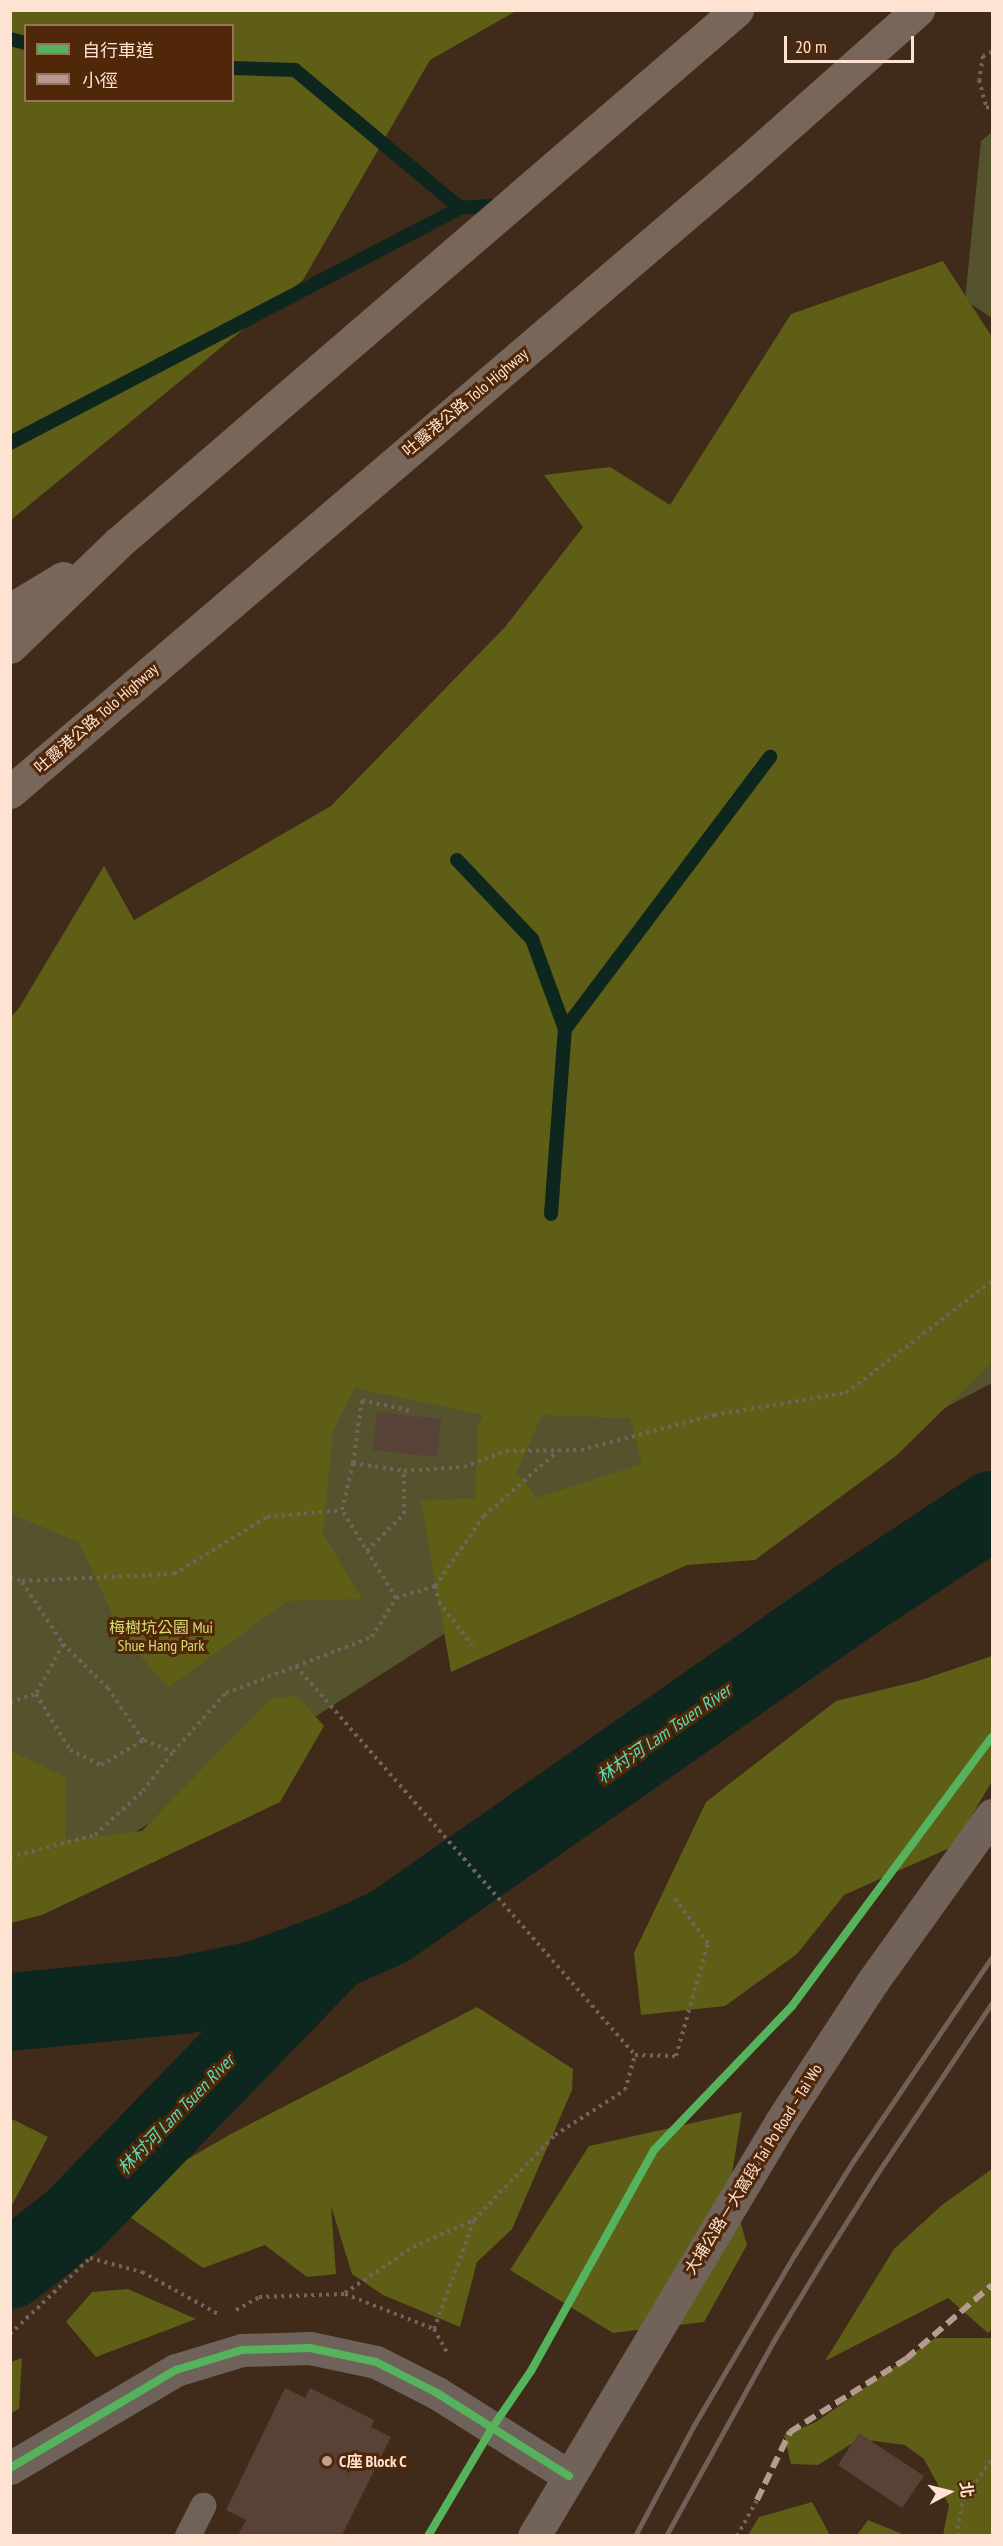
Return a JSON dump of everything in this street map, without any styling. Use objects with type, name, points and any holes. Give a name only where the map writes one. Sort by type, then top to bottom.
[{"type":"highway","points":[[10,647],[118,543],[737,10]]},
{"type":"highway","name":"吐露港公路 Tolo Highway","points":[[10,792],[741,167],[918,10]]},
{"type":"highway","points":[[10,610],[118,543]]},
{"type":"main road","name":"大埔公路－大窩段 Tai Po Road – Tai Wo","points":[[534,2535],[780,2123],[873,1982],[993,1815]]},
{"type":"street","points":[[10,2468],[176,2370],[242,2350],[310,2348],[376,2362],[437,2393],[569,2476]]},
{"type":"lane","points":[[188,2535],[203,2506]]},
{"type":"path","points":[[993,52],[983,56],[980,80],[986,107],[993,108]]},
{"type":"path","points":[[353,1463],[404,1471],[464,1467],[506,1451],[581,1450],[714,1415],[846,1393],[993,1281]]},
{"type":"path","points":[[396,1598],[342,1509],[353,1463],[362,1400],[410,1411]]},
{"type":"path","points":[[10,1857],[95,1835],[143,1791],[173,1752],[226,1694],[372,1637],[396,1598],[435,1586],[484,1516],[559,1450]]},
{"type":"path","points":[[367,1551],[404,1514],[404,1471]]},
{"type":"path","points":[[10,1578],[22,1581],[174,1574],[267,1517],[342,1509]]},
{"type":"path","points":[[22,1581],[63,1644],[108,1688],[144,1740],[173,1752]]},
{"type":"path","points":[[435,1586],[439,1602],[472,1645]]},
{"type":"path","points":[[10,1702],[36,1694],[63,1644]]},
{"type":"path","points":[[296,1666],[635,2055],[676,2056],[708,1943],[674,1896]]},
{"type":"path","points":[[36,1694],[70,1750],[101,1765],[144,1740]]},
{"type":"path","points":[[345,2294],[413,2247],[474,2220],[555,2135],[625,2090],[635,2055]]},
{"type":"path","points":[[232,2312],[260,2296],[345,2294],[434,2329],[474,2220]]},
{"type":"path","points":[[10,2334],[90,2258],[142,2272],[210,2307],[223,2317],[212,2323]]},
{"type":"path","points":[[956,2535],[963,2500],[993,2459]]},
{"type":"path","points":[[737,2535],[757,2500]]},
{"type":"green space","points":[[11,10],[516,11],[430,60],[303,280],[11,520]]},
{"type":"green space","points":[[992,132],[992,318],[965,300],[981,141]]},
{"type":"green space","points":[[943,261],[992,337],[992,1362],[896,1456],[755,1560],[687,1565],[451,1672],[421,1501],[476,1498],[477,1429],[483,1415],[355,1388],[333,1431],[323,1533],[362,1599],[287,1601],[168,1688],[121,1633],[79,1542],[11,1514],[11,1017],[19,1008],[104,866],[134,920],[331,806],[505,627],[583,527],[544,475],[610,467],[670,505],[791,314]],"holes":[[[542,1415],[630,1418],[642,1464],[536,1498],[517,1472]]]},
{"type":"green space","name":"梅樹坑公園 Mui Shue Hang Park","points":[[992,1140],[992,1383],[751,1510],[636,1511],[11,1912],[11,1500],[299,1368]]},
{"type":"green space","points":[[992,1656],[992,1781],[954,1846],[844,1895],[797,1954],[725,2006],[641,2015],[634,1953],[706,1802],[836,1701],[918,1681]]},
{"type":"green space","points":[[297,1696],[324,1726],[280,1802],[42,1915],[11,1923],[11,1751],[65,1777],[66,1840],[142,1831],[271,1698]]},
{"type":"green space","points":[[477,2007],[573,2069],[572,2090],[512,2229],[477,2262],[460,2327],[383,2295],[352,2274],[331,2206],[336,2274],[307,2277],[265,2245],[203,2268],[111,2204],[229,2135]]},
{"type":"green space","points":[[10,2112],[12,2119],[48,2137],[11,2207]]},
{"type":"green space","points":[[742,2112],[730,2186],[747,2245],[704,2322],[613,2333],[510,2270],[589,2146]]},
{"type":"green space","points":[[992,2169],[992,2329],[988,2333],[948,2298],[825,2361],[894,2249],[942,2205]]},
{"type":"green space","points":[[128,2289],[196,2319],[96,2357],[66,2322],[92,2292]]},
{"type":"green space","points":[[935,2338],[992,2338],[992,2535],[943,2535],[949,2505],[924,2459],[905,2445],[859,2439],[818,2465],[791,2464],[784,2435],[816,2422]]},
{"type":"green space","points":[[22,2358],[19,2409],[11,2413],[11,2362]]},
{"type":"green space","points":[[812,2502],[830,2535],[748,2535],[759,2517]]},
{"type":"green space","points":[[868,2520],[905,2535],[857,2535]]},
{"type":"building","points":[[377,1412],[441,1419],[437,1457],[373,1450]]},
{"type":"building","name":"C座 Block C","points":[[285,2388],[305,2398],[310,2388],[374,2420],[371,2427],[391,2437],[342,2535],[238,2535],[246,2520],[226,2510]]},
{"type":"building","points":[[859,2433],[924,2476],[902,2508],[838,2465]]},
{"type":"waterway","points":[[10,39],[24,42]]},
{"type":"waterway","points":[[234,68],[295,70],[460,208]]},
{"type":"waterway","points":[[10,443],[460,208],[502,205]]},
{"type":"waterway","points":[[551,1214],[565,1029],[770,757]]},
{"type":"waterway","points":[[457,860],[532,939],[565,1029]]},
{"type":"waterway","name":"林村河 Lam Tsuen River","points":[[10,2012],[183,1995],[256,1980],[333,1952],[389,1927],[853,1602],[992,1510]]},
{"type":"waterway","name":"林村河 Lam Tsuen River","points":[[10,2270],[74,2220],[326,1960]]},
{"type":"railway","points":[[635,2536],[693,2427],[795,2254],[854,2160],[992,1957]]},
{"type":"railway","points":[[666,2536],[773,2342],[827,2253],[875,2177],[992,2003]]},
{"type":"marked path","points":[[757,2500],[790,2432],[906,2359],[992,2285]]},
{"type":"cycle path","points":[[428,2536],[492,2428],[531,2371],[654,2150],[792,2006],[992,1737]]},
{"type":"cycle path","points":[[10,2468],[176,2370],[242,2350],[310,2348],[376,2362],[437,2393],[569,2476]]},
{"type":"place","name":"C座 Block C","points":[[327,2461]]}]
